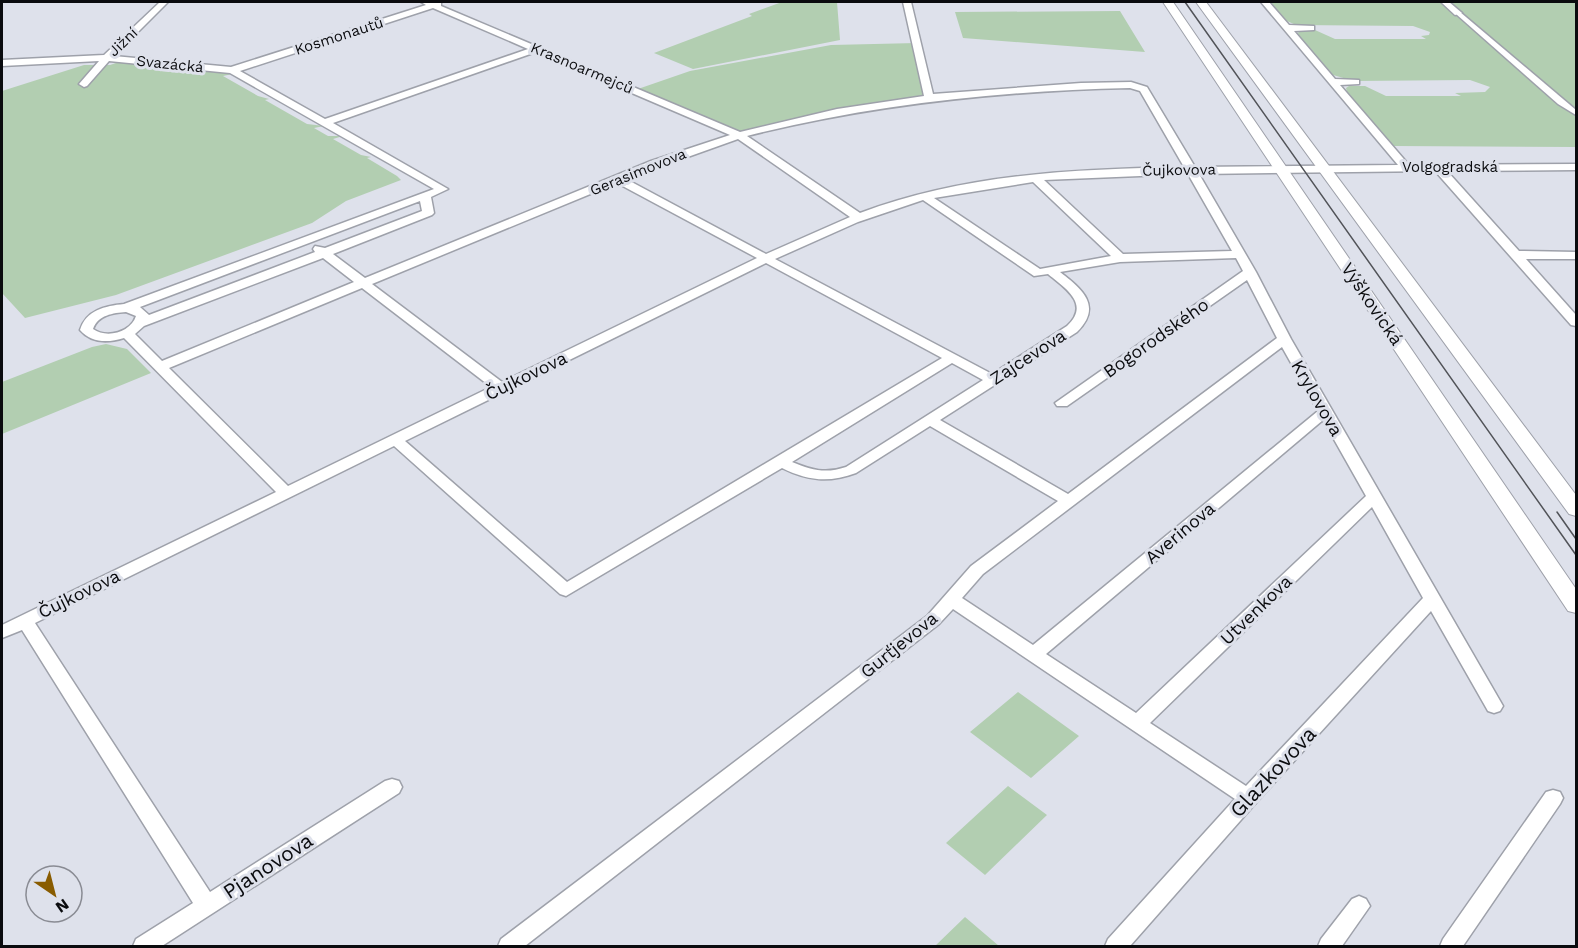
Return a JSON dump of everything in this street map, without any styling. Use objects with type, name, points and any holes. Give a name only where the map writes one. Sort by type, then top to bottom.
[{"type":"street","name":"Jižní","points":[[84,84],[164,2]]},
{"type":"street","name":"Kosmonautů","points":[[232,70],[429,3],[446,2]]},
{"type":"street","points":[[907,2],[929,96]]},
{"type":"street","name":"Výškovická","points":[[1168,2],[1576,605]]},
{"type":"street","points":[[1201,2],[1576,509]]},
{"type":"street","points":[[1265,2],[1405,167]]},
{"type":"street","points":[[1445,2],[1576,113]]},
{"type":"street","name":"Krasnoarmejců","points":[[429,3],[739,135],[858,217]]},
{"type":"street","points":[[1287,28],[1311,28]]},
{"type":"street","points":[[325,122],[537,49]]},
{"type":"street","name":"Svazácká","points":[[2,63],[107,58],[232,70],[443,189],[126,308],[96,316],[88,323],[86,330],[97,337],[126,333]]},
{"type":"street","points":[[1333,82],[1356,82]]},
{"type":"street","name":"Gerasimovova","points":[[159,367],[618,179],[739,135],[821,115],[929,96],[1068,86],[1131,86],[1144,89]]},
{"type":"street","name":"Krylovova","points":[[1144,89],[1240,254],[1325,412],[1494,706]]},
{"type":"street","points":[[1437,167],[1576,322]]},
{"type":"street","name":"Volgogradská","points":[[1324,169],[1576,167]]},
{"type":"street","name":"Čujkovova","points":[[2,632],[766,258],[858,217],[924,196],[1034,177],[1091,172],[1191,169],[1324,169]]},
{"type":"street","points":[[1034,177],[1120,258]]},
{"type":"street","points":[[618,179],[993,380]]},
{"type":"street","points":[[286,493],[126,333],[141,323],[428,213],[424,196]]},
{"type":"street","points":[[924,196],[1044,272],[1120,258],[1240,254]]},
{"type":"street","points":[[307,240],[501,388]]},
{"type":"street","points":[[1516,255],[1576,255]]},
{"type":"street","name":"Zajcevova","points":[[781,462],[812,477],[836,477],[851,470],[1072,329],[1082,317],[1083,304],[1074,290],[1044,272]]},
{"type":"street","name":"Bogorodského","points":[[1062,403],[1250,272]]},
{"type":"street","points":[[126,308],[141,312],[143,319],[141,323]]},
{"type":"street","name":"Gurťjevova","points":[[509,946],[933,620],[977,570],[1284,339]]},
{"type":"street","points":[[395,440],[566,590],[951,358]]},
{"type":"street","name":"Averinova","points":[[1034,654],[1325,412]]},
{"type":"street","points":[[930,420],[1069,501]]},
{"type":"street","name":"Utvenkova","points":[[1138,723],[1374,497]]},
{"type":"street","points":[[951,599],[1248,798]]},
{"type":"street","name":"Glazkovova","points":[[1116,946],[1248,798],[1432,599]]},
{"type":"street","points":[[25,621],[206,906]]},
{"type":"street","name":"Pjanovova","points":[[144,946],[392,787]]},
{"type":"street","points":[[1451,946],[1553,798]]},
{"type":"street","points":[[1329,946],[1359,906]]},
{"type":"green space","points":[[782,2],[837,2],[840,40],[693,69],[654,53],[752,16],[749,14]]},
{"type":"green space","points":[[1270,2],[1576,2],[1576,147],[1394,146],[1346,88],[1365,86],[1386,96],[1461,96],[1455,93],[1485,92],[1490,87],[1470,80],[1354,81],[1333,75],[1298,34],[1299,30],[1315,30],[1335,39],[1426,39],[1421,36],[1429,35],[1430,32],[1413,26],[1296,25],[1287,21]]},
{"type":"green space","points":[[1120,11],[1145,52],[963,38],[955,12]]},
{"type":"green space","points":[[917,43],[929,96],[739,135],[635,90],[690,71],[831,45]]},
{"type":"green space","points":[[119,62],[230,73],[232,74],[223,76],[258,96],[269,99],[265,100],[307,124],[324,126],[314,128],[328,136],[343,136],[333,139],[361,155],[371,157],[367,158],[401,180],[346,201],[312,223],[116,295],[25,318],[2,293],[2,91],[84,65],[110,65]]},
{"type":"green space","points":[[106,344],[127,349],[151,373],[2,434],[2,382],[92,347]]},
{"type":"green space","points":[[1018,692],[1079,736],[1031,778],[970,732]]},
{"type":"green space","points":[[1008,786],[1047,815],[985,875],[946,843]]},
{"type":"green space","points":[[965,917],[999,946],[935,946]]},
{"type":"tram line","points":[[1185,2],[1576,555]]},
{"type":"tram line","points":[[1557,512],[1576,539]]}]
